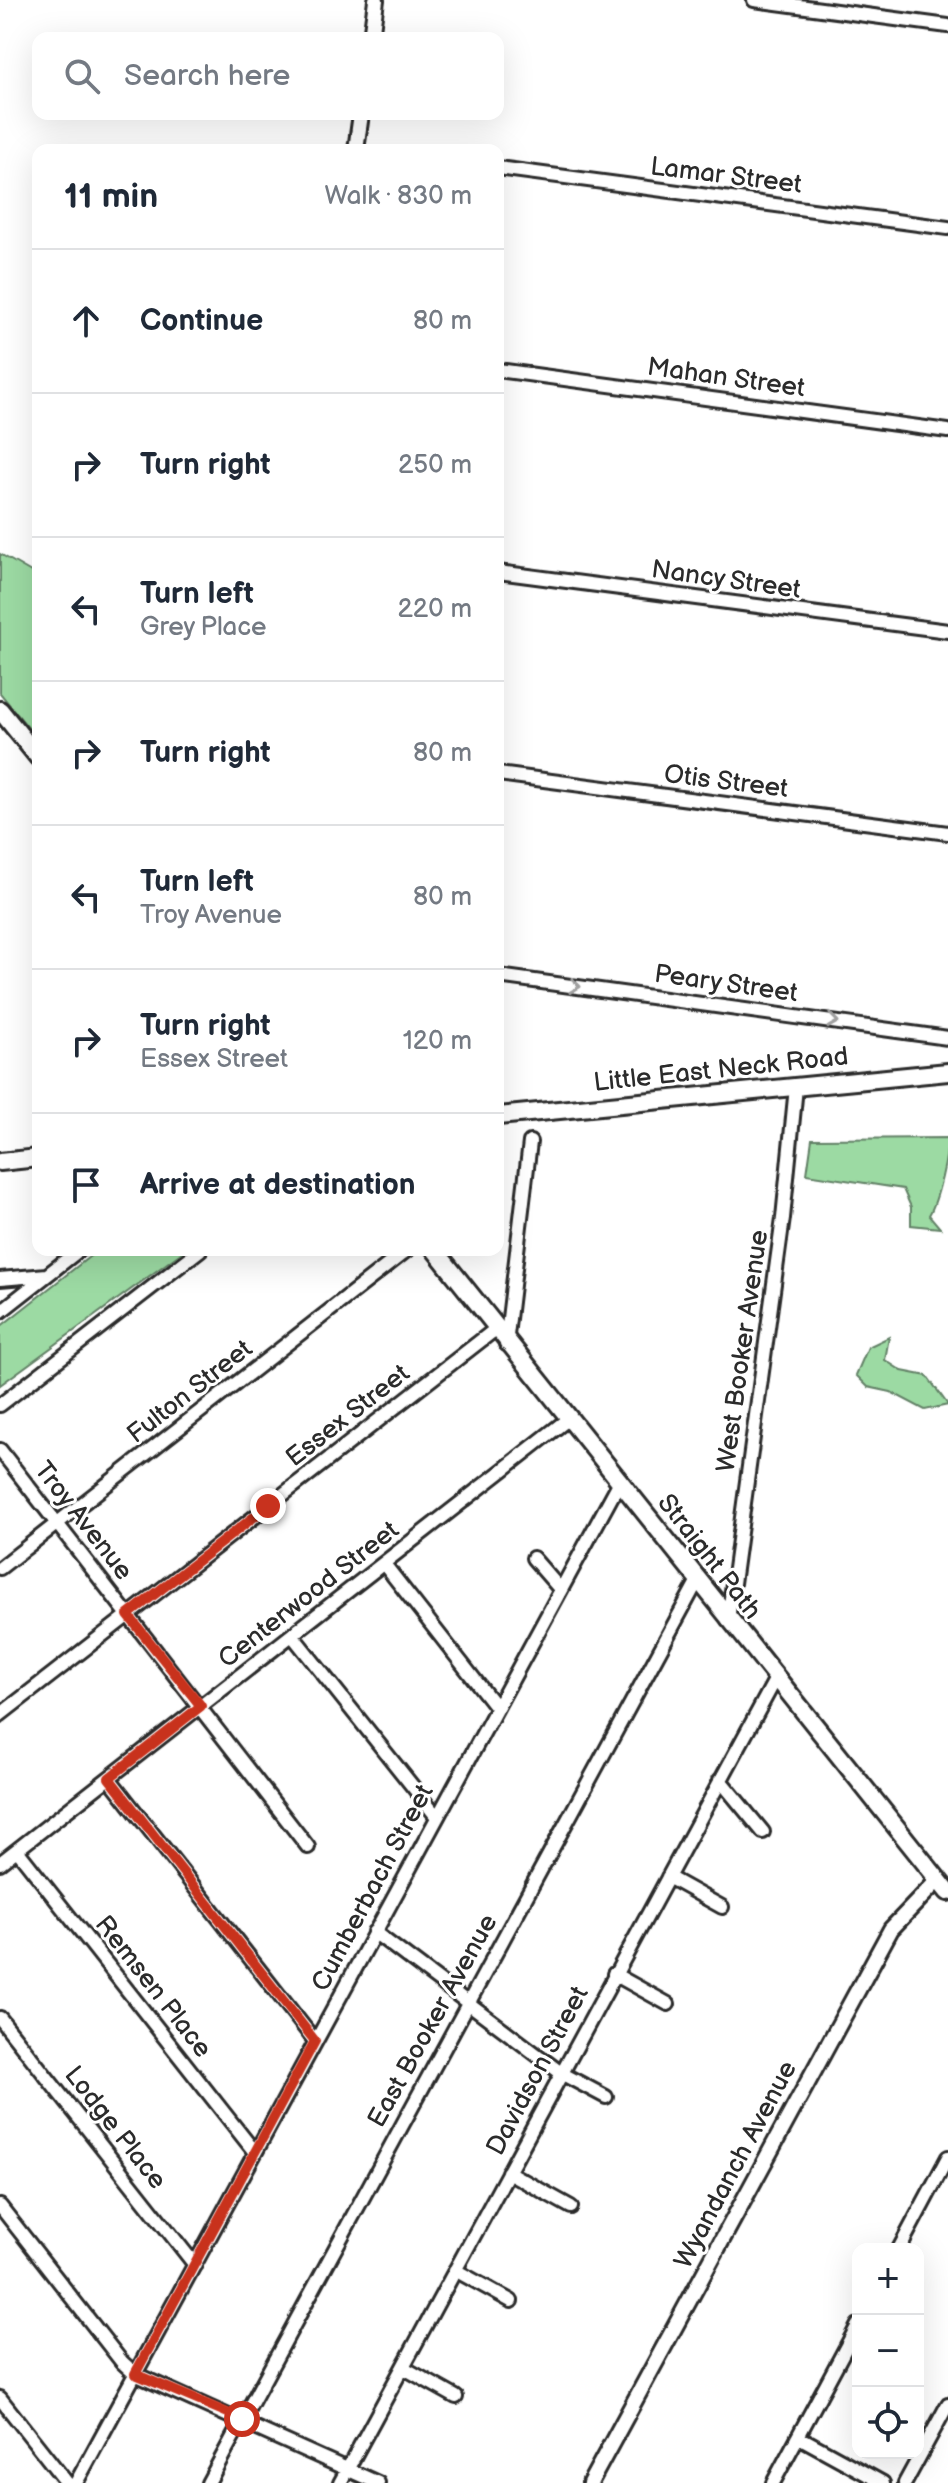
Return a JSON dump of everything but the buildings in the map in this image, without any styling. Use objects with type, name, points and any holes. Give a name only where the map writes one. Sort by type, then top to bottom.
[{"type":"main road","points":[[0,710],[32,750]]},
{"type":"main road","name":"Little East Neck Road","points":[[504,1115],[948,1072]]},
{"type":"main road","points":[[0,1162],[32,1156]]},
{"type":"main road","name":"Straight Path","points":[[440,1256],[497,1328],[506,1344],[775,1680],[945,1881]]},
{"type":"street","points":[[372,32],[376,0]]},
{"type":"street","points":[[754,0],[948,26]]},
{"type":"street","points":[[358,144],[360,120]]},
{"type":"street","name":"Lamar Street","points":[[504,169],[948,228]]},
{"type":"street","name":"Mahan Street","points":[[504,371],[948,431]]},
{"type":"street","name":"Nancy Street","points":[[504,573],[948,631]]},
{"type":"street","name":"Otis Street","points":[[504,775],[948,833]]},
{"type":"street","name":"Peary Street","points":[[504,977],[948,1038]]},
{"type":"street","name":"West Booker Avenue","points":[[728,1620],[783,1218],[796,1087]]},
{"type":"street","points":[[506,1344],[530,1142]]},
{"type":"street","points":[[0,1312],[71,1256]]},
{"type":"street","points":[[0,1405],[192,1256]]},
{"type":"street","name":"Fulton Street","points":[[0,1568],[399,1256]]},
{"type":"street","points":[[0,1279],[47,1275]]},
{"type":"street","name":"Essex Street","points":[[0,1715],[497,1328]]},
{"type":"street","name":"Centerwood Street","points":[[0,1863],[568,1419]]},
{"type":"street","name":"Troy Avenue","points":[[0,1450],[308,1847]]},
{"type":"street","name":"Cumberbach Street","points":[[76,2483],[619,1483]]},
{"type":"street","points":[[533,1558],[560,1589]]},
{"type":"street","points":[[384,1564],[496,1707]]},
{"type":"street","name":"East Booker Avenue","points":[[208,2483],[698,1580]]},
{"type":"street","points":[[292,1635],[437,1817]]},
{"type":"street","name":"Davidson Street","points":[[340,2483],[775,1680]]},
{"type":"street","points":[[109,1778],[315,2041]]},
{"type":"street","points":[[720,1780],[763,1832]]},
{"type":"street","name":"Remsen Place","points":[[17,1850],[254,2151]]},
{"type":"street","points":[[668,1877],[722,1907]]},
{"type":"street","name":"Wyandanch Avenue","points":[[590,2483],[891,1929],[945,1881]]},
{"type":"street","points":[[374,1932],[561,2073],[606,2097]]},
{"type":"street","points":[[614,1974],[668,2004]]},
{"type":"street","name":"Lodge Place","points":[[0,2018],[195,2265]]},
{"type":"street","points":[[902,2243],[948,2157]]},
{"type":"street","points":[[508,2172],[571,2207]]},
{"type":"street","points":[[0,2206],[122,2362],[135,2374],[242,2419],[378,2483]]},
{"type":"street","points":[[455,2270],[511,2301]]},
{"type":"street","points":[[773,2483],[852,2336]]},
{"type":"street","points":[[404,2368],[456,2397]]},
{"type":"street","points":[[0,2398],[67,2483]]},
{"type":"street","points":[[905,2483],[948,2404]]},
{"type":"street","points":[[799,2437],[883,2483]]},
{"type":"green space","points":[[0,554],[32,573],[32,733],[0,693]]},
{"type":"green space","points":[[948,1138],[942,1177],[929,1215],[940,1228],[911,1225],[911,1207],[903,1189],[807,1174],[812,1139]]},
{"type":"green space","points":[[90,1256],[177,1256],[0,1385],[0,1327]]},
{"type":"green space","points":[[889,1337],[885,1360],[902,1371],[927,1376],[948,1405],[925,1410],[891,1392],[868,1387],[856,1375],[868,1347]]},
{"type":"route","points":[[242,2419],[135,2374],[315,2041],[109,1778],[201,1706],[128,1615],[268,1506]]}]
